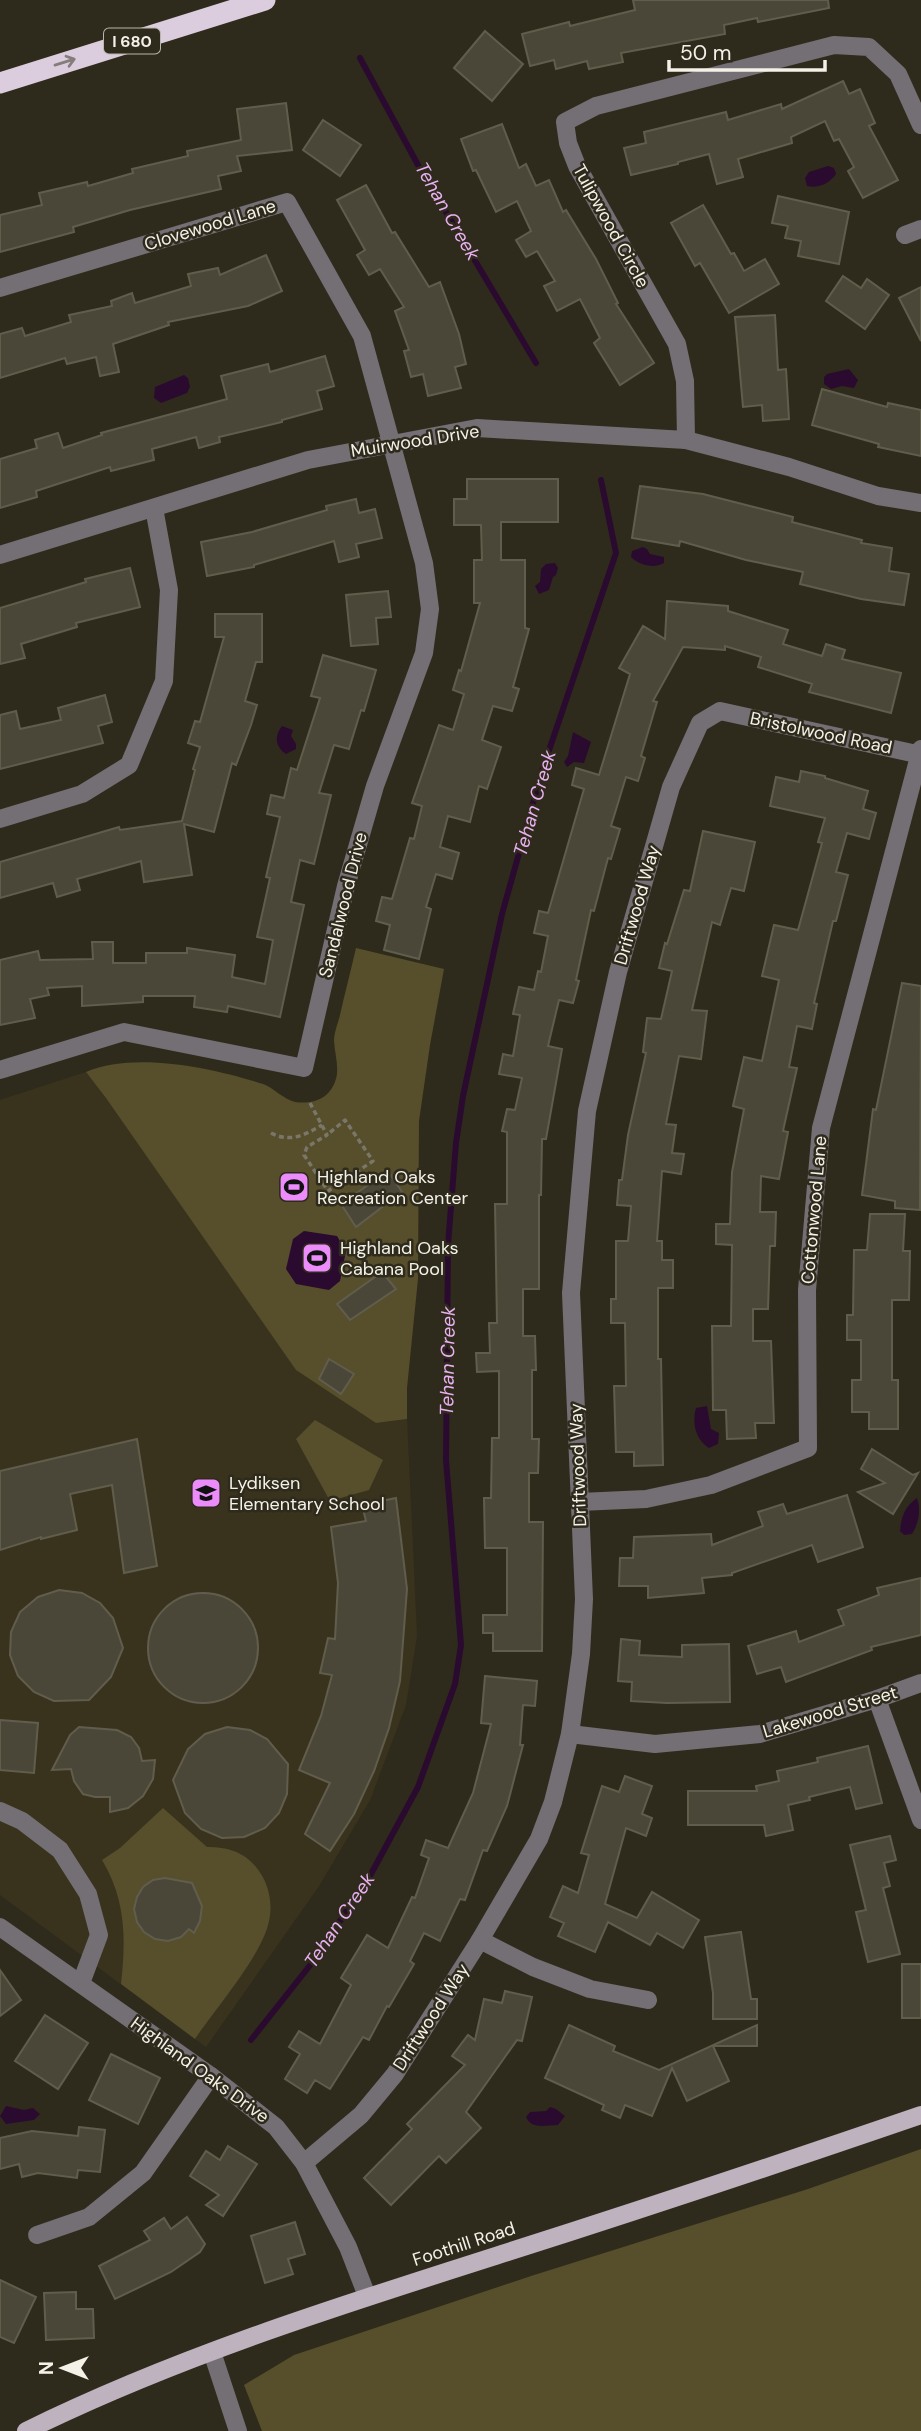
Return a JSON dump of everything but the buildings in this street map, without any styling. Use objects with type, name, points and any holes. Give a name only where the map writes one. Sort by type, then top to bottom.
[{"type":"highway","name":"I 680","points":[[0,83],[265,0]]},
{"type":"main road","name":"Foothill Road","points":[[26,2431],[82,2403],[312,2314],[723,2183],[921,2115]]},
{"type":"street","name":"Tulipwood Circle","points":[[686,440],[685,381],[677,344],[577,166],[568,143],[565,122],[596,106],[834,45],[869,47],[898,74],[921,125]]},
{"type":"street","name":"Clovewood Lane","points":[[0,288],[287,202],[362,336],[392,442]]},
{"type":"street","name":"Muirwood Drive","points":[[0,555],[308,460],[477,428],[686,440],[789,467],[878,496],[921,503]]},
{"type":"street","name":"Sandalwood Drive","points":[[0,1070],[124,1032],[304,1068],[346,886],[374,786],[424,653],[430,609],[424,563],[392,442]]},
{"type":"street","points":[[0,819],[82,794],[129,765],[164,681],[169,590],[154,508]]},
{"type":"street","name":"Bristolwood Road","points":[[720,711],[921,753]]},
{"type":"street","name":"Driftwood Way","points":[[304,2163],[361,2115],[395,2074],[480,1940],[539,1839],[553,1802],[570,1734],[581,1654],[584,1599],[571,1293],[587,1111],[618,972],[671,787],[700,723],[720,711]]},
{"type":"street","name":"Cottonwood Lane","points":[[580,1502],[646,1499],[711,1485],[808,1448],[807,1290],[821,1128],[921,753]]},
{"type":"street","name":"Lakewood Street","points":[[570,1734],[655,1744],[760,1734],[921,1683]]},
{"type":"street","points":[[877,1699],[921,1821]]},
{"type":"street","points":[[0,1811],[22,1821],[60,1850],[88,1894],[99,1935],[81,1983]]},
{"type":"street","name":"Highland Oaks Drive","points":[[0,1927],[211,2076],[276,2127],[304,2163],[348,2246],[367,2296]]},
{"type":"street","points":[[480,1940],[533,1967],[590,1989],[648,2000]]},
{"type":"street","points":[[37,2235],[89,2217],[143,2173],[211,2076]]},
{"type":"street","points":[[212,2352],[238,2431]]},
{"type":"path","points":[[310,1102],[327,1135]]},
{"type":"path","points":[[345,1120],[373,1161],[328,1191],[304,1155],[307,1147],[327,1135],[345,1120]]},
{"type":"path","points":[[271,1133],[278,1137],[297,1138],[321,1125]]},
{"type":"shaded area","points":[[828,166],[834,168],[836,174],[830,180],[819,186],[807,186],[805,178],[809,172]]},
{"type":"shaded area","points":[[849,369],[858,380],[854,388],[842,386],[831,389],[824,384],[827,374]]},
{"type":"shaded area","points":[[184,375],[188,378],[190,387],[187,393],[161,403],[154,398],[155,387]]},
{"type":"shaded area","points":[[643,547],[650,554],[664,557],[664,563],[647,565],[631,557],[632,551]]},
{"type":"shaded area","points":[[555,563],[558,568],[549,590],[539,594],[535,586],[540,582],[541,569],[546,564]]},
{"type":"shaded area","points":[[282,726],[293,730],[291,736],[296,744],[296,749],[286,754],[277,741]]},
{"type":"shaded area","points":[[573,732],[591,742],[584,763],[574,762],[567,767],[564,762],[568,756]]},
{"type":"shaded area","name":"Highland Oaks Recreation Center","points":[[356,948],[444,969],[419,1121],[418,1279],[407,1388],[407,1419],[376,1423],[296,1370],[86,1072],[127,1063],[174,1064],[221,1072],[263,1084],[295,1102],[318,1100],[329,1092],[336,1079],[334,1041]]},
{"type":"shaded area","name":"Lydiksen Elementary School","points":[[86,1072],[376,1423],[407,1419],[417,1636],[406,1705],[370,1800],[319,1886],[206,2047],[0,1895],[0,1100]]},
{"type":"shaded area","name":"Highland Oaks Cabana Pool","points":[[304,1231],[337,1236],[346,1251],[340,1281],[329,1290],[296,1284],[286,1269],[293,1239]]},
{"type":"shaded area","points":[[707,1406],[711,1429],[719,1433],[718,1444],[709,1448],[698,1435],[694,1419],[696,1408]]},
{"type":"shaded area","points":[[315,1420],[383,1460],[369,1490],[330,1501],[296,1439]]},
{"type":"shaded area","points":[[917,1498],[919,1512],[916,1525],[912,1534],[904,1535],[900,1531],[903,1517],[909,1505]]},
{"type":"shaded area","points":[[163,1808],[207,1847],[223,1848],[244,1856],[264,1879],[270,1896],[269,1921],[258,1949],[195,2039],[121,1984],[124,1936],[120,1905],[102,1860],[120,1848]]},
{"type":"shaded area","points":[[6,2106],[24,2110],[33,2108],[40,2114],[34,2120],[6,2124],[0,2116]]},
{"type":"shaded area","points":[[550,2107],[565,2116],[558,2125],[535,2125],[526,2117],[530,2112],[546,2111]]},
{"type":"shaded area","points":[[921,2149],[921,2431],[262,2431],[244,2385],[294,2355],[531,2276],[808,2189]]},
{"type":"waterway","name":"Tehan Creek","points":[[360,58],[418,165],[536,363]]},
{"type":"waterway","name":"Tehan Creek","points":[[251,2040],[315,1959],[371,1874],[418,1787],[455,1684],[461,1645],[446,1460],[448,1245],[456,1143],[463,1096],[502,914],[542,771],[616,553],[601,480]]},
{"type":"place","name":"Highland Oaks Recreation Center","points":[[294,1187]]},
{"type":"place","name":"Highland Oaks Cabana Pool","points":[[317,1258]]},
{"type":"place","name":"Lydiksen Elementary School","points":[[206,1493]]}]
